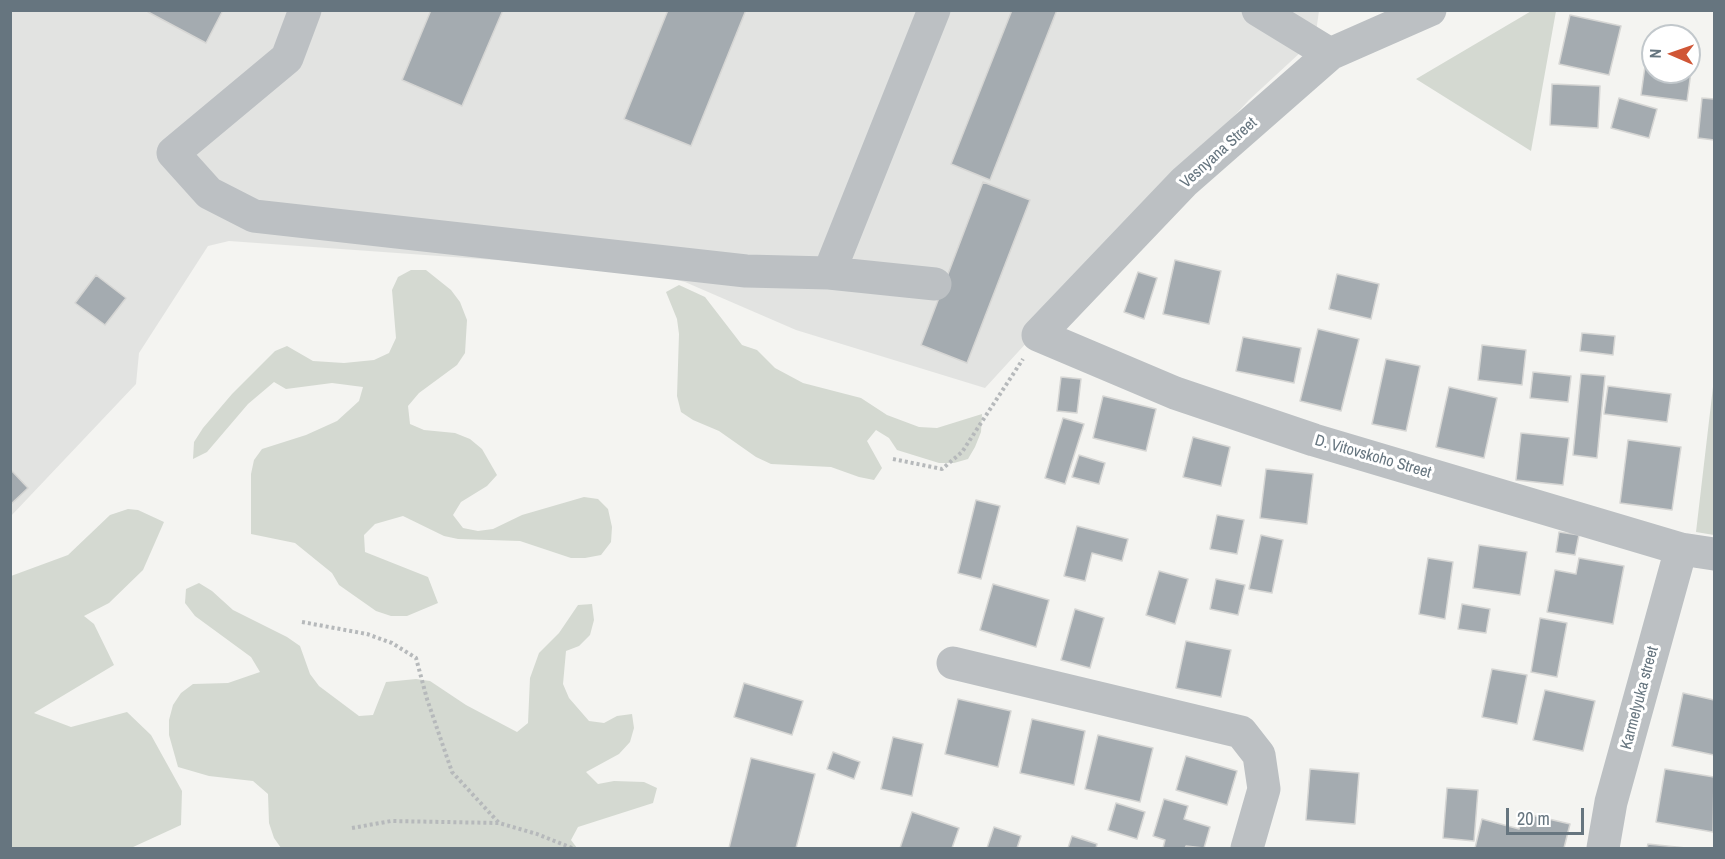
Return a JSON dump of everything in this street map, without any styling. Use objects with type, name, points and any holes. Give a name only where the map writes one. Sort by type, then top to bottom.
[{"type":"street","points":[[305,10],[287,58],[173,153],[209,193],[254,216],[746,271],[829,273],[935,284]]},
{"type":"street","points":[[829,273],[934,10]]},
{"type":"street","points":[[1258,10],[1330,54]]},
{"type":"street","name":"Vesnyana Street","points":[[1038,335],[1184,182],[1330,54],[1430,10]]},
{"type":"street","name":"D. Vitovskoho Street","points":[[1038,335],[1175,393],[1314,440],[1681,549],[1714,554]]},
{"type":"street","name":"Karmelyuka street","points":[[1603,849],[1611,802],[1681,549]]},
{"type":"street","points":[[953,663],[1241,732],[1259,755],[1264,789],[1247,849]]},
{"type":"path","points":[[893,459],[942,469],[962,452],[1038,335]]},
{"type":"path","points":[[302,622],[367,634],[392,643],[416,658],[427,699],[452,772],[500,823]]},
{"type":"path","points":[[352,828],[391,821],[500,823],[537,834],[572,849]]},
{"type":"shaded area","points":[[1533,10],[1556,11],[1531,151],[1416,79]]},
{"type":"shaded area","points":[[11,11],[1319,11],[1315,39],[1249,100],[985,388],[796,330],[685,282],[635,270],[229,241],[208,246],[139,353],[136,384],[11,516]]},
{"type":"shaded area","points":[[411,270],[426,270],[451,290],[460,302],[467,320],[465,353],[457,365],[419,393],[408,406],[410,424],[424,430],[455,433],[470,439],[482,449],[497,475],[487,486],[461,502],[453,515],[463,528],[478,531],[493,529],[522,515],[584,497],[598,499],[608,509],[612,527],[611,542],[601,555],[571,558],[520,541],[458,539],[444,536],[403,516],[375,524],[364,535],[365,552],[428,577],[438,603],[407,616],[391,616],[376,611],[339,585],[332,573],[295,543],[251,534],[251,474],[254,460],[262,449],[306,435],[337,421],[359,401],[363,387],[332,383],[286,389],[274,382],[248,404],[207,452],[193,459],[194,442],[203,428],[232,394],[275,351],[287,346],[313,361],[344,363],[374,360],[389,353],[396,338],[392,290],[398,277]]},
{"type":"shaded area","points":[[679,285],[705,297],[742,345],[757,350],[775,368],[803,383],[861,398],[887,415],[919,427],[937,428],[982,414],[981,432],[975,447],[968,459],[954,463],[939,463],[897,450],[889,438],[876,430],[867,441],[882,468],[874,480],[831,467],[771,464],[756,457],[719,431],[681,412],[677,396],[679,334],[677,319],[666,292]]},
{"type":"shaded area","points":[[1714,387],[1714,535],[1696,532]]},
{"type":"shaded area","points":[[128,509],[138,510],[164,522],[143,570],[109,603],[84,616],[94,624],[114,665],[34,713],[71,727],[127,712],[151,735],[182,791],[181,825],[131,848],[11,848],[11,576],[68,555],[110,515]]},
{"type":"shaded area","points":[[199,583],[212,591],[233,610],[300,646],[310,674],[319,686],[359,716],[373,715],[386,682],[416,679],[430,681],[466,705],[517,732],[528,723],[530,678],[539,653],[559,633],[578,605],[592,604],[594,620],[590,635],[579,646],[566,651],[563,684],[569,698],[589,721],[604,723],[617,716],[632,714],[634,728],[630,742],[619,754],[586,772],[598,784],[614,781],[644,782],[657,788],[653,803],[578,827],[571,840],[577,848],[281,848],[274,838],[269,823],[268,794],[253,781],[209,776],[178,767],[169,735],[169,720],[173,705],[181,693],[193,684],[228,683],[260,672],[251,657],[195,616],[185,603],[186,589]]},
{"type":"building","points":[[149,10],[223,10],[206,43],[148,12]]},
{"type":"building","points":[[431,10],[503,10],[462,106],[402,80]]},
{"type":"building","points":[[668,10],[746,10],[691,146],[624,119]]},
{"type":"building","points":[[1012,10],[1057,10],[990,180],[951,164]]},
{"type":"building","points":[[1570,15],[1621,26],[1609,75],[1559,64]]},
{"type":"building","points":[[1552,84],[1600,86],[1598,128],[1550,125]]},
{"type":"building","points":[[1643,84],[1689,84],[1687,101],[1641,95]]},
{"type":"building","points":[[1619,98],[1657,109],[1649,138],[1611,128]]},
{"type":"building","points":[[1702,98],[1714,99],[1714,140],[1698,138]]},
{"type":"building","points":[[983,182],[1030,200],[967,363],[921,345]]},
{"type":"building","points":[[1175,260],[1221,271],[1209,324],[1163,314]]},
{"type":"building","points":[[1138,272],[1157,278],[1144,319],[1124,312]]},
{"type":"building","points":[[1337,274],[1379,284],[1371,319],[1329,309]]},
{"type":"building","points":[[96,275],[126,298],[105,325],[75,303]]},
{"type":"building","points":[[1318,329],[1359,339],[1341,411],[1300,401]]},
{"type":"building","points":[[1582,333],[1615,336],[1613,355],[1580,351]]},
{"type":"building","points":[[1243,337],[1301,348],[1294,383],[1236,371]]},
{"type":"building","points":[[1482,345],[1526,350],[1522,385],[1478,380]]},
{"type":"building","points":[[1386,359],[1420,366],[1406,431],[1372,424]]},
{"type":"building","points":[[1533,372],[1571,376],[1568,402],[1530,398]]},
{"type":"building","points":[[1581,374],[1605,376],[1597,458],[1573,455]]},
{"type":"building","points":[[1061,377],[1081,379],[1077,413],[1057,411]]},
{"type":"building","points":[[1608,386],[1671,394],[1667,422],[1604,414]]},
{"type":"building","points":[[1449,387],[1497,398],[1484,458],[1436,447]]},
{"type":"building","points":[[1103,396],[1156,409],[1146,451],[1093,438]]},
{"type":"building","points":[[1063,418],[1084,424],[1065,484],[1045,478]]},
{"type":"building","points":[[1521,433],[1569,438],[1563,485],[1516,480]]},
{"type":"building","points":[[1193,437],[1230,447],[1221,486],[1183,477]]},
{"type":"building","points":[[1628,440],[1681,447],[1672,510],[1620,503]]},
{"type":"building","points":[[1079,455],[1105,463],[1099,484],[1072,477]]},
{"type":"building","points":[[10,469],[28,488],[10,505]]},
{"type":"building","points":[[1266,469],[1313,474],[1307,524],[1260,518]]},
{"type":"building","points":[[976,500],[1000,506],[981,579],[958,573]]},
{"type":"building","points":[[1217,515],[1244,520],[1237,554],[1210,549]]},
{"type":"building","points":[[1077,526],[1128,539],[1122,561],[1092,553],[1085,581],[1064,576]]},
{"type":"building","points":[[1559,532],[1579,535],[1575,555],[1556,552]]},
{"type":"building","points":[[1261,535],[1283,540],[1272,593],[1249,589]]},
{"type":"building","points":[[1479,545],[1527,552],[1520,595],[1473,588]]},
{"type":"building","points":[[1428,558],[1453,562],[1445,619],[1419,614]]},
{"type":"building","points":[[1579,558],[1624,566],[1613,624],[1547,612],[1555,570],[1576,574]]},
{"type":"building","points":[[1159,571],[1188,579],[1175,624],[1146,615]]},
{"type":"building","points":[[1216,579],[1245,585],[1238,615],[1210,609]]},
{"type":"building","points":[[993,584],[1049,600],[1036,647],[980,630]]},
{"type":"building","points":[[1462,604],[1490,609],[1486,633],[1458,629]]},
{"type":"building","points":[[1075,609],[1104,618],[1090,668],[1061,660]]},
{"type":"building","points":[[1540,618],[1567,623],[1557,677],[1531,672]]},
{"type":"building","points":[[1186,641],[1231,650],[1221,697],[1176,688]]},
{"type":"building","points":[[1492,669],[1527,675],[1517,724],[1482,717]]},
{"type":"building","points":[[744,683],[803,701],[792,735],[734,717]]},
{"type":"building","points":[[1545,690],[1595,701],[1583,751],[1533,740]]},
{"type":"building","points":[[1683,693],[1714,700],[1714,755],[1672,746]]},
{"type":"building","points":[[958,699],[1011,711],[998,767],[945,754]]},
{"type":"building","points":[[1032,719],[1085,731],[1074,785],[1020,773]]},
{"type":"building","points":[[1098,735],[1153,748],[1140,802],[1085,789]]},
{"type":"building","points":[[893,737],[923,744],[912,796],[881,789]]},
{"type":"building","points":[[833,752],[860,762],[854,779],[827,769]]},
{"type":"building","points":[[1186,756],[1237,771],[1227,805],[1176,790]]},
{"type":"building","points":[[751,758],[815,774],[796,848],[729,848]]},
{"type":"building","points":[[1310,769],[1359,773],[1355,824],[1306,820]]},
{"type":"building","points":[[1665,769],[1714,777],[1713,832],[1656,822]]},
{"type":"building","points":[[1447,788],[1478,790],[1474,841],[1443,838]]},
{"type":"building","points":[[1164,799],[1188,806],[1184,819],[1210,827],[1204,848],[1186,846],[1185,848],[1163,848],[1165,840],[1153,836]]},
{"type":"building","points":[[1116,803],[1145,812],[1137,839],[1108,830]]},
{"type":"building","points":[[912,812],[959,828],[952,848],[900,848]]},
{"type":"building","points":[[1523,813],[1570,824],[1564,848],[1475,848],[1482,819],[1519,829]]},
{"type":"building","points":[[994,827],[1021,836],[1017,848],[987,848]]},
{"type":"building","points":[[1072,836],[1097,844],[1096,848],[1068,848]]},
{"type":"building","points":[[1648,844],[1686,848],[1647,848]]}]
